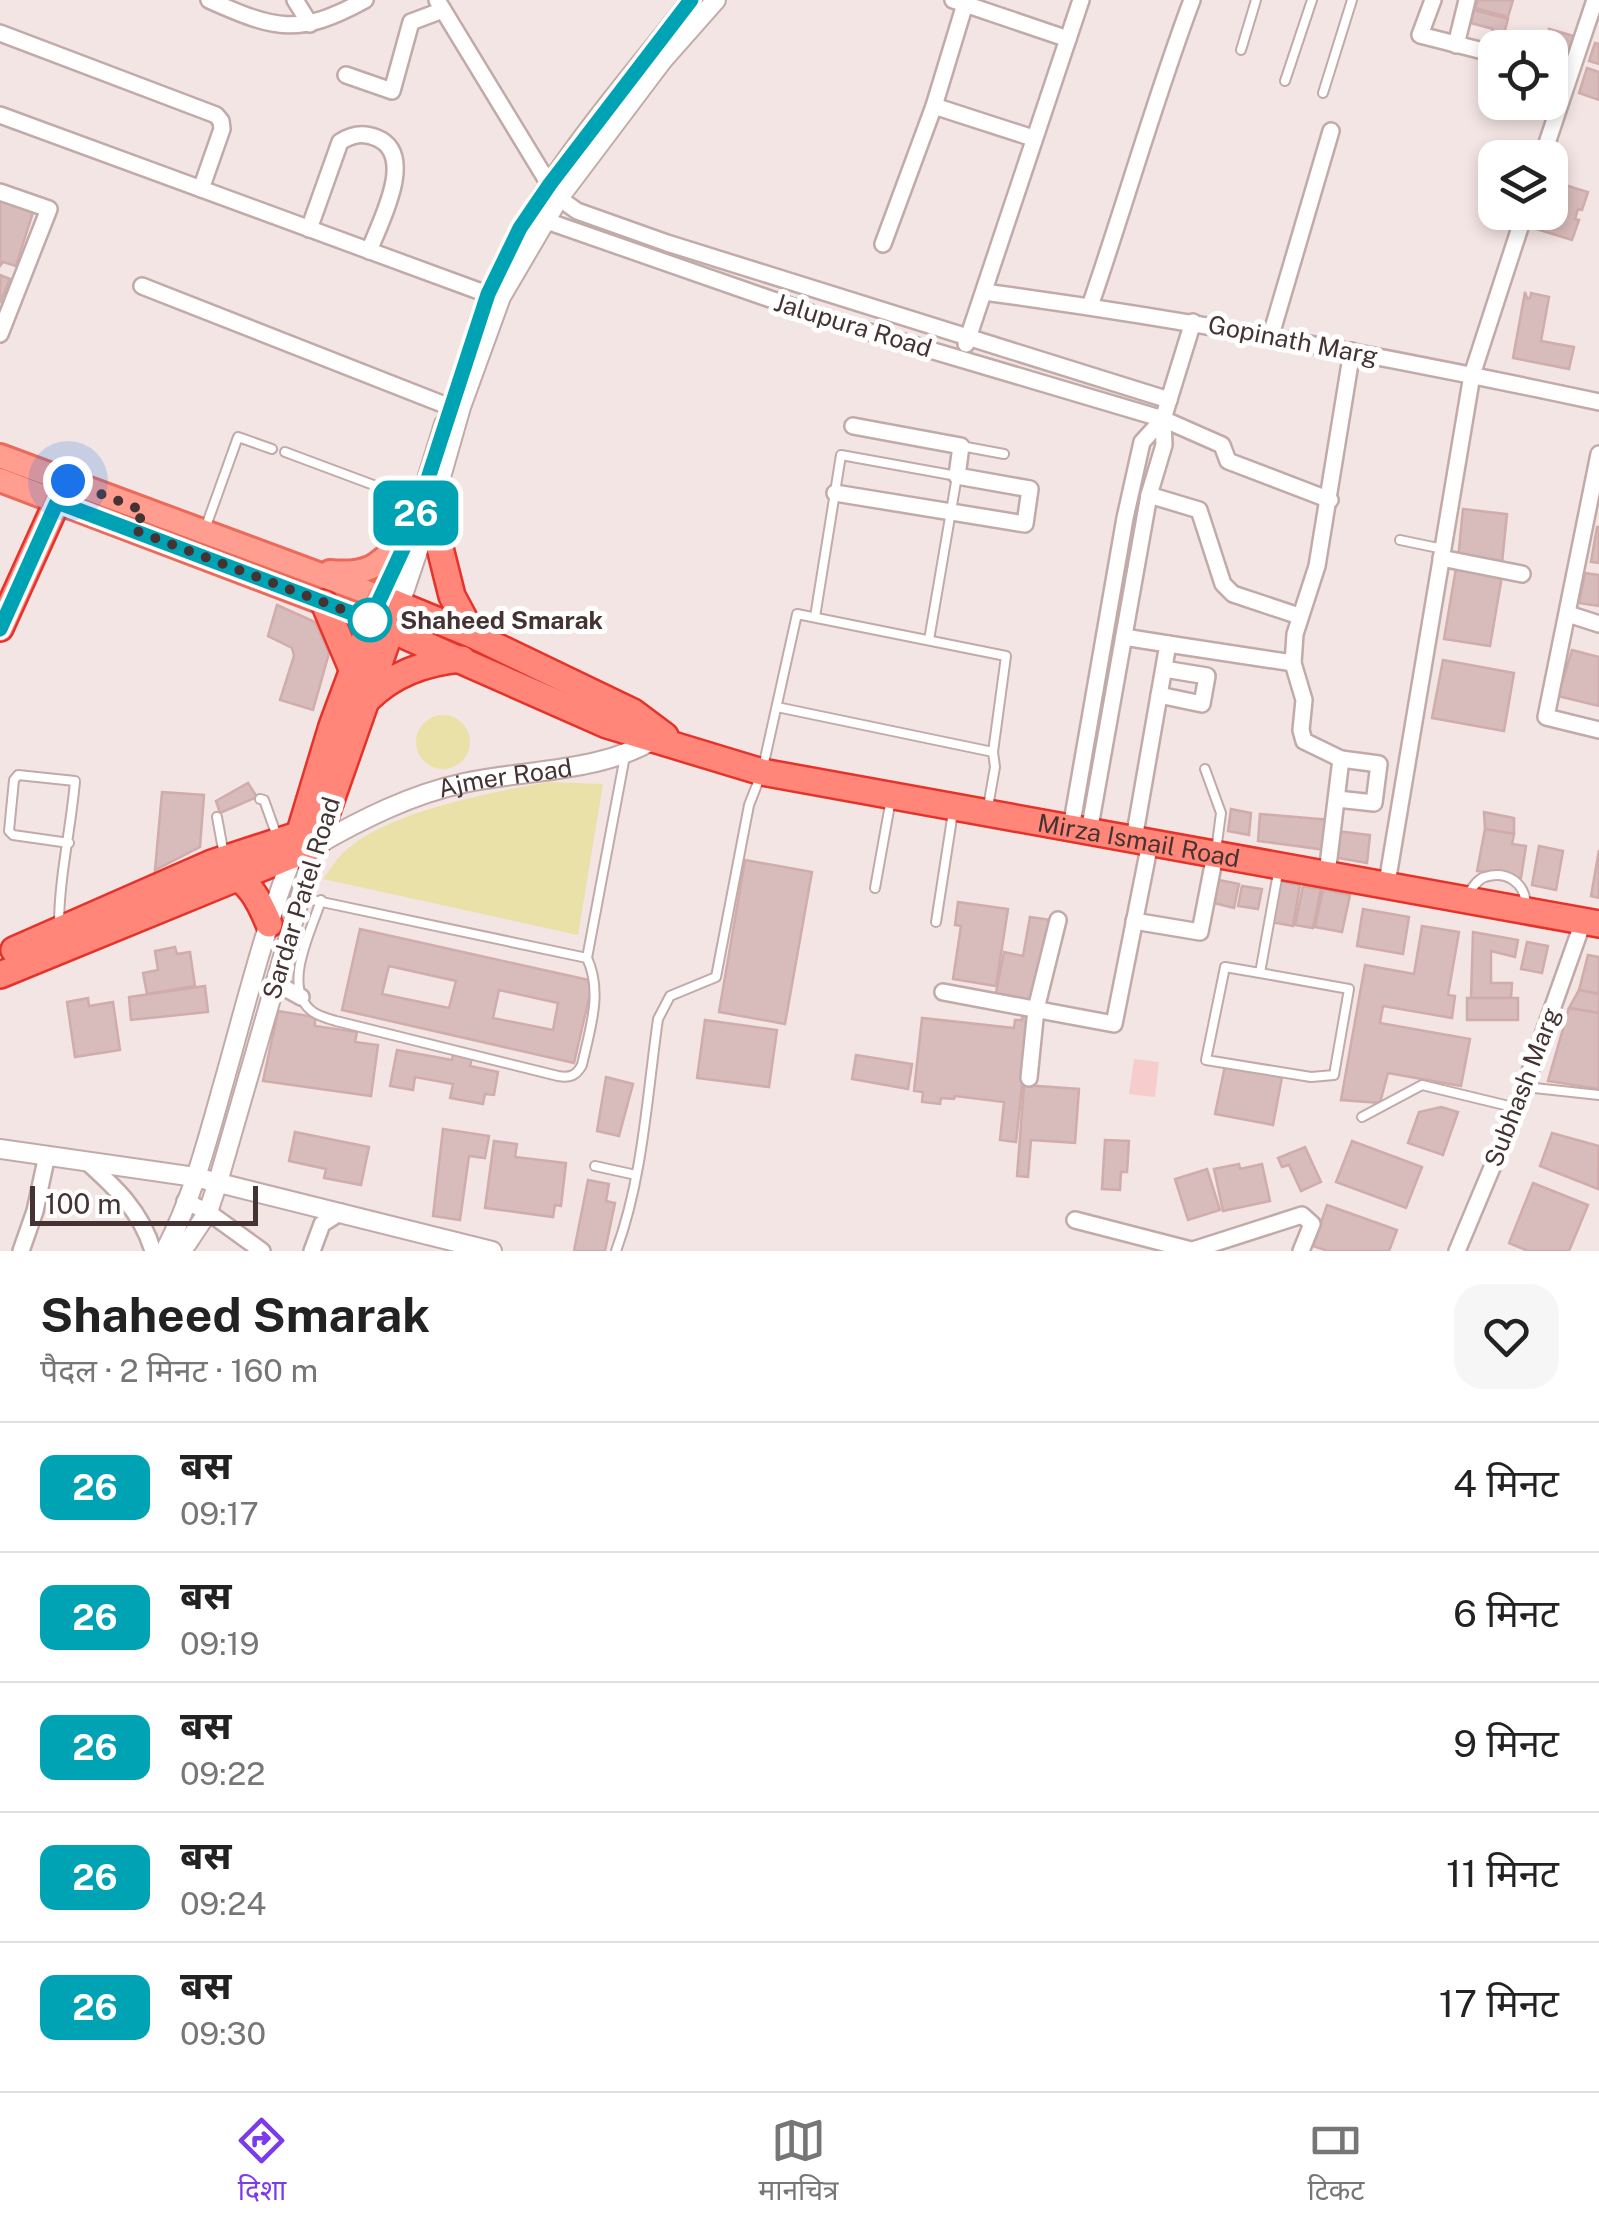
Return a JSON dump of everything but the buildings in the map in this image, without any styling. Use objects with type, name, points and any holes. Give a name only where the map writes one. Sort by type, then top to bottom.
[{"type":"highway","points":[[0,628],[57,502]]},
{"type":"highway","points":[[425,507],[452,596],[473,635]]},
{"type":"highway","points":[[324,603],[352,668]]},
{"type":"highway","name":"Mirza Ismail Road","points":[[385,612],[473,635],[633,712],[666,740]]},
{"type":"highway","name":"Mirza Ismail Road","points":[[385,612],[462,660],[607,725],[762,772],[1591,923]]},
{"type":"highway","name":"Sardar Patel Road","points":[[301,841],[352,668],[385,612]]},
{"type":"highway","name":"Sardar Patel Road","points":[[301,841],[366,701],[385,612]]},
{"type":"highway","points":[[366,701],[391,678],[441,661],[462,660]]},
{"type":"highway","points":[[0,956],[225,866],[301,841]]},
{"type":"highway","points":[[225,866],[258,898],[268,924]]},
{"type":"highway","points":[[0,975],[225,866]]},
{"type":"main road","name":"Mirza Ismail Road","points":[[0,456],[324,603],[385,612]]},
{"type":"main road","name":"Mirza Ismail Road","points":[[0,480],[57,502],[204,533],[302,569],[385,612]]},
{"type":"main road","points":[[302,569],[357,574],[379,562],[410,534]]},
{"type":"street","points":[[209,0],[251,19],[284,27],[310,24],[365,0]]},
{"type":"street","points":[[295,0],[310,24]]},
{"type":"street","points":[[385,612],[492,314],[538,219],[691,0]]},
{"type":"street","points":[[554,191],[716,0]]},
{"type":"street","points":[[962,358],[1081,0]]},
{"type":"street","points":[[1090,306],[1192,0]]},
{"type":"street","points":[[1433,0],[1420,35],[1478,50]]},
{"type":"street","points":[[1456,45],[1467,0]]},
{"type":"street","points":[[1548,140],[1594,0]]},
{"type":"street","points":[[883,244],[934,106],[959,2],[1068,39]]},
{"type":"street","points":[[346,76],[392,91],[411,22],[440,5],[554,191]]},
{"type":"street","points":[[0,33],[216,115],[222,129],[201,189]]},
{"type":"street","points":[[934,106],[1033,138]]},
{"type":"street","points":[[0,116],[488,294]]},
{"type":"street","points":[[1271,335],[1331,131]]},
{"type":"street","points":[[309,229],[340,142],[362,134],[377,138],[390,146],[396,156],[396,170],[369,251]]},
{"type":"street","name":"Jalupura Road","points":[[554,191],[577,210],[668,243],[1169,400]]},
{"type":"street","points":[[0,192],[49,208],[0,334]]},
{"type":"street","points":[[385,612],[410,534],[425,507],[450,407],[488,294],[538,219]]},
{"type":"street","name":"Jalupura Road","points":[[538,219],[839,322],[1163,418],[1222,445],[1228,461],[1330,500]]},
{"type":"street","points":[[1386,883],[1472,374],[1518,230]]},
{"type":"street","points":[[142,286],[450,407]]},
{"type":"street","name":"Gopinath Marg","points":[[984,292],[1271,335],[1599,402]]},
{"type":"street","points":[[1080,830],[1124,638],[1149,495],[1164,445],[1163,418],[1193,322]]},
{"type":"street","points":[[1337,799],[1374,803],[1378,764],[1340,760],[1304,741],[1304,700],[1293,663],[1299,616],[1317,566],[1330,500],[1352,351]]},
{"type":"street","points":[[1080,830],[1129,498],[1142,442],[1163,418]]},
{"type":"street","points":[[834,493],[1025,524],[1030,489],[957,476],[961,446],[853,426]]},
{"type":"street","points":[[1599,454],[1546,717],[1599,730]]},
{"type":"street","points":[[1149,495],[1199,510],[1223,584],[1233,594],[1299,616]]},
{"type":"street","points":[[1442,553],[1522,574]]},
{"type":"street","points":[[1568,614],[1599,624]]},
{"type":"street","points":[[1124,638],[1293,663]]},
{"type":"street","points":[[943,992],[1114,1024],[1134,921],[1168,644]]},
{"type":"street","points":[[1159,695],[1202,704],[1208,676],[1164,669]]},
{"type":"street","name":"Ajmer Road","points":[[301,841],[460,784],[625,756],[666,740]]},
{"type":"street","points":[[1327,874],[1340,760]]},
{"type":"street","name":"Sardar Patel Road","points":[[185,1231],[208,1212],[220,1176],[298,897],[301,841]]},
{"type":"street","name":"Sardar Patel Road","points":[[185,1231],[186,1202],[268,924],[301,841]]},
{"type":"street","points":[[1134,921],[1200,932],[1215,856]]},
{"type":"street","points":[[1029,1078],[1036,1010],[1058,920]]},
{"type":"street","name":"Subhash Marg","points":[[1457,1251],[1591,923]]},
{"type":"street","points":[[274,982],[301,998]]},
{"type":"street","points":[[0,1149],[86,1162],[199,1168],[341,1212],[492,1251]]},
{"type":"street","points":[[21,1251],[35,1211],[46,1155]]},
{"type":"street","points":[[86,1162],[120,1191],[135,1210],[153,1251]]},
{"type":"street","points":[[186,1202],[208,1212],[262,1251]]},
{"type":"street","points":[[312,1251],[322,1224],[341,1212]]},
{"type":"street","points":[[1075,1220],[1194,1251],[1302,1216],[1312,1224],[1301,1251]]},
{"type":"street","points":[[164,1251],[185,1231]]},
{"type":"street","points":[[182,1251],[185,1231]]},
{"type":"lane","points":[[1241,50],[1256,0]]},
{"type":"lane","points":[[1286,81],[1312,0]]},
{"type":"lane","points":[[1323,93],[1352,0]]},
{"type":"lane","points":[[204,533],[238,437],[272,449]]},
{"type":"lane","points":[[961,446],[1004,454]]},
{"type":"lane","points":[[284,452],[425,507]]},
{"type":"lane","points":[[815,617],[841,455],[957,476],[929,640]]},
{"type":"lane","points":[[1400,540],[1442,553]]},
{"type":"lane","points":[[616,1251],[628,1219],[636,1175],[658,1019],[670,996],[716,976],[749,805],[762,772],[797,614],[1006,656],[987,814]]},
{"type":"lane","points":[[777,707],[993,752]]},
{"type":"lane","points":[[321,900],[298,976],[301,998],[314,1012],[336,1021],[568,1077],[577,1074],[595,997],[595,981],[587,958],[625,756]]},
{"type":"lane","points":[[1204,769],[1220,813],[1215,856]]},
{"type":"lane","points":[[59,930],[60,894],[69,843],[75,780],[18,775],[14,780],[10,831],[69,843]]},
{"type":"lane","points":[[874,888],[891,796]]},
{"type":"lane","points":[[260,799],[301,841]]},
{"type":"lane","points":[[936,922],[954,808]]},
{"type":"lane","points":[[218,817],[225,866]]},
{"type":"lane","points":[[1260,973],[1279,866]]},
{"type":"lane","points":[[298,897],[587,958]]},
{"type":"lane","points":[[1225,967],[1260,973],[1349,988],[1334,1075],[1311,1077],[1206,1060],[1225,967]]},
{"type":"lane","points":[[1362,1117],[1422,1085],[1517,1108]]},
{"type":"lane","points":[[1525,1087],[1599,1095]]},
{"type":"lane","points":[[595,1166],[636,1175]]},
{"type":"shaded area","points":[[443,715],[462,723],[470,742],[462,761],[443,769],[424,761],[416,742],[424,723]]},
{"type":"shaded area","points":[[549,782],[603,784],[578,935],[323,879],[342,854],[384,826],[440,806]]},
{"type":"shaded area","points":[[1134,1059],[1159,1062],[1155,1097],[1129,1094]]},
{"type":"bus line","name":"26","points":[[0,629],[57,502],[370,620],[410,534],[488,294],[520,228],[691,0]]},
{"type":"place","name":"Shaheed Smarak","points":[[370,620]]},
{"type":"route","points":[[68,481],[144,511],[134,530],[370,620]]}]
